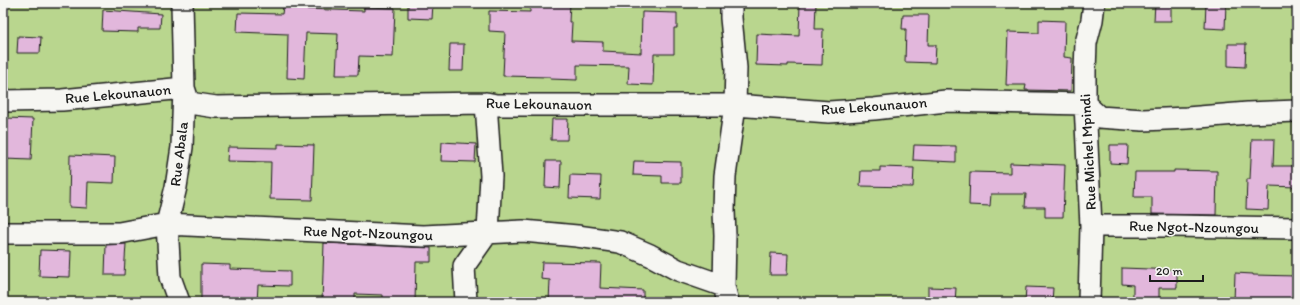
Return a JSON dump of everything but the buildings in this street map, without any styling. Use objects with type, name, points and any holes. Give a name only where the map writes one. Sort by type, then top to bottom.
[{"type":"street","name":"Rue Abala","points":[[179,302],[170,277],[166,224],[176,187],[182,147],[184,88],[182,3]]},
{"type":"street","points":[[726,294],[725,176],[735,105],[736,68],[731,18],[732,3]]},
{"type":"street","name":"Rue Michel Mpindi","points":[[1089,302],[1091,226],[1085,104],[1086,43],[1092,20],[1094,3]]},
{"type":"street","name":"Rue Lekounauon","points":[[3,101],[62,100],[184,88],[190,103],[216,107],[486,103],[496,105],[735,105],[829,112],[874,109],[946,101],[1085,104]]},
{"type":"street","points":[[466,302],[464,266],[488,232],[491,176],[486,103]]},
{"type":"street","points":[[1085,104],[1099,117],[1143,120],[1297,111]]},
{"type":"street","name":"Rue Ngot-Nzoungou","points":[[3,233],[119,234],[166,224],[423,236],[523,231],[620,242],[650,255],[726,294]]},
{"type":"street","name":"Rue Ngot-Nzoungou","points":[[1091,226],[1297,228]]},
{"type":"green space","points":[[3,3],[1297,3],[1297,302],[3,302]]}]
